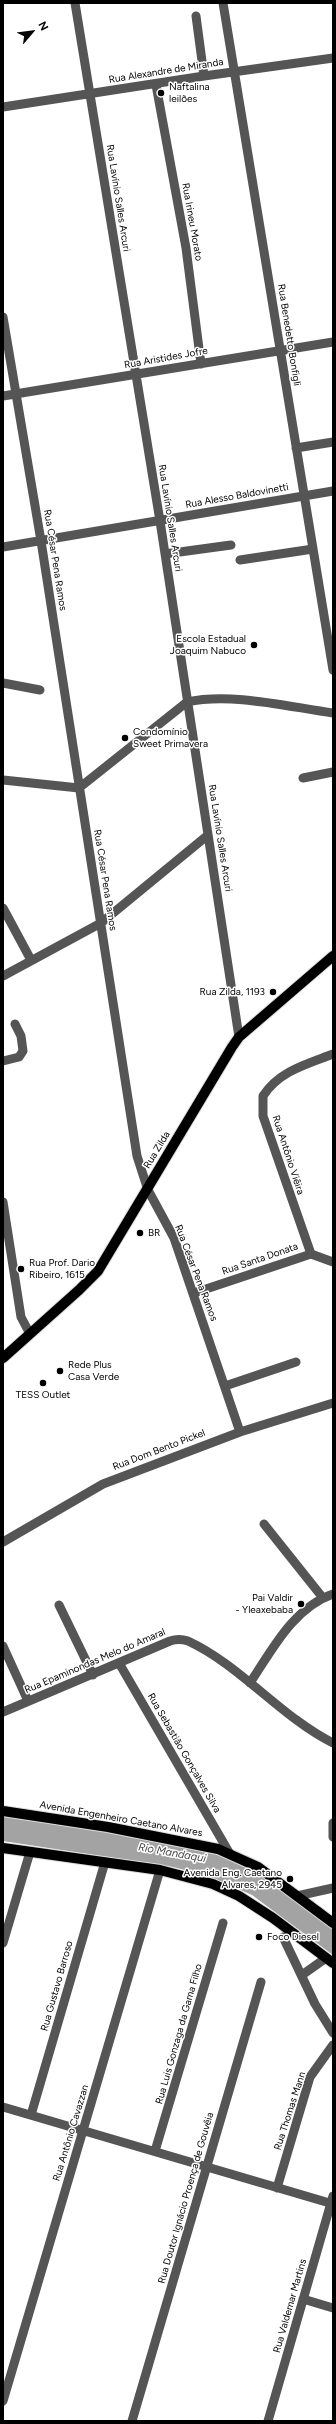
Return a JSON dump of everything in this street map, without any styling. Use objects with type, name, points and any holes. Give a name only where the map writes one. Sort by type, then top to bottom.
[{"type":"main road","name":"Rua Zilda","points":[[3,1358],[98,1271],[239,1037],[333,956]]},
{"type":"main road","name":"Avenida Engenheiro Caetano Alvares","points":[[3,1811],[158,1836],[207,1846],[230,1854],[258,1868],[333,1923]]},
{"type":"main road","points":[[3,1848],[160,1870],[213,1884],[239,1896],[273,1918],[329,1961]]},
{"type":"street","name":"Rua Lavínio Salles Arcuri","points":[[75,3],[160,521],[239,1037]]},
{"type":"street","name":"Rua Benedetto Bonfigli","points":[[223,3],[333,670]]},
{"type":"street","points":[[196,16],[204,76]]},
{"type":"street","name":"Rua Alexandre de Miranda","points":[[3,107],[156,85],[234,71],[333,58]]},
{"type":"street","name":"Rua Irineu Morato","points":[[156,85],[186,248],[201,364]]},
{"type":"street","name":"Rua César Pena Ramos","points":[[3,317],[41,541],[137,1156],[148,1190],[174,1238],[194,1293],[240,1432]]},
{"type":"street","name":"Rua Aristides Jofre","points":[[3,396],[333,342]]},
{"type":"street","points":[[296,448],[333,442]]},
{"type":"street","name":"Rua Alesso Baldovinetti","points":[[3,547],[333,491]]},
{"type":"street","points":[[165,554],[231,545]]},
{"type":"street","points":[[240,560],[312,549]]},
{"type":"street","points":[[3,683],[40,690]]},
{"type":"street","points":[[3,780],[79,788],[187,702],[197,700],[234,700],[333,714]]},
{"type":"street","points":[[303,778],[333,772]]},
{"type":"street","points":[[3,976],[101,923],[208,835]]},
{"type":"street","points":[[3,908],[31,960]]},
{"type":"street","points":[[3,1061],[19,1057],[23,1051],[21,1036],[15,1024]]},
{"type":"street","name":"Rua Antônio Viêira","points":[[311,1254],[263,1116],[263,1096],[276,1079],[289,1071],[333,1054]]},
{"type":"street","points":[[3,1202],[21,1317],[30,1334]]},
{"type":"street","name":"Rua Santa Donata","points":[[194,1293],[311,1254],[333,1262]]},
{"type":"street","points":[[225,1386],[296,1362]]},
{"type":"street","name":"Rua Dom Bento Pickel","points":[[3,1542],[103,1484],[240,1432],[333,1403]]},
{"type":"street","points":[[264,1524],[323,1598]]},
{"type":"street","points":[[250,1683],[287,1629],[299,1615],[323,1598],[333,1594]]},
{"type":"street","points":[[59,1605],[92,1675]]},
{"type":"street","name":"Rua Epaminondas Melo do Amaral","points":[[3,1712],[170,1641],[183,1640],[222,1663],[310,1729],[333,1743]]},
{"type":"street","points":[[3,1646],[28,1701]]},
{"type":"street","name":"Rua Sebastião Gonçalves Silva","points":[[119,1663],[230,1854]]},
{"type":"street","points":[[333,1823],[333,1837]]},
{"type":"street","points":[[3,1943],[30,1852]]},
{"type":"street","name":"Rua Gustavo Barroso","points":[[30,2115],[105,1862]]},
{"type":"street","name":"Rua Antônio Cavazzan","points":[[3,2401],[160,1870]]},
{"type":"street","points":[[298,1896],[333,1888]]},
{"type":"street","name":"Rua Luis Gonzaga da Gama Filho","points":[[156,2151],[223,1923]]},
{"type":"street","points":[[283,1937],[315,2004],[333,2033]]},
{"type":"street","points":[[302,1975],[329,1961]]},
{"type":"street","name":"Rua Doutor Ignácio Proença de Gouvêia","points":[[132,2421],[261,1982]]},
{"type":"street","name":"Rua Thomas Mann","points":[[277,2188],[310,2077],[333,2045]]},
{"type":"street","points":[[3,2107],[207,2166],[277,2188],[332,2201]]},
{"type":"street","name":"Rua Valdemar Martins","points":[[268,2421],[332,2201]]},
{"type":"street","points":[[303,2299],[333,2308]]},
{"type":"water","name":"Rio Mandaqui","points":[[3,1815],[183,1843],[213,1851],[255,1869],[333,1926],[333,1955],[252,1895],[208,1876],[173,1867],[3,1841]]},
{"type":"place","name":"Naftalina leilões","points":[[161,93]]},
{"type":"place","name":"Escola Estadual Joaquim Nabuco","points":[[254,645]]},
{"type":"place","name":"Condomínio Sweet Primavera","points":[[125,738]]},
{"type":"place","name":"Rua Zilda, 1193","points":[[273,992]]},
{"type":"place","name":"BR","points":[[140,1233]]},
{"type":"place","name":"Rua Prof. Dario Ribeiro, 1615","points":[[21,1269]]},
{"type":"place","name":"Rede Plus Casa Verde","points":[[60,1371]]},
{"type":"place","name":"TESS Outlet","points":[[43,1383]]},
{"type":"place","name":"Pai Valdir - Yleaxebaba","points":[[301,1604]]},
{"type":"place","name":"Avenida Eng. Caetano Alvares, 2945","points":[[290,1879]]},
{"type":"place","name":"Foco Diesel","points":[[259,1937]]}]
